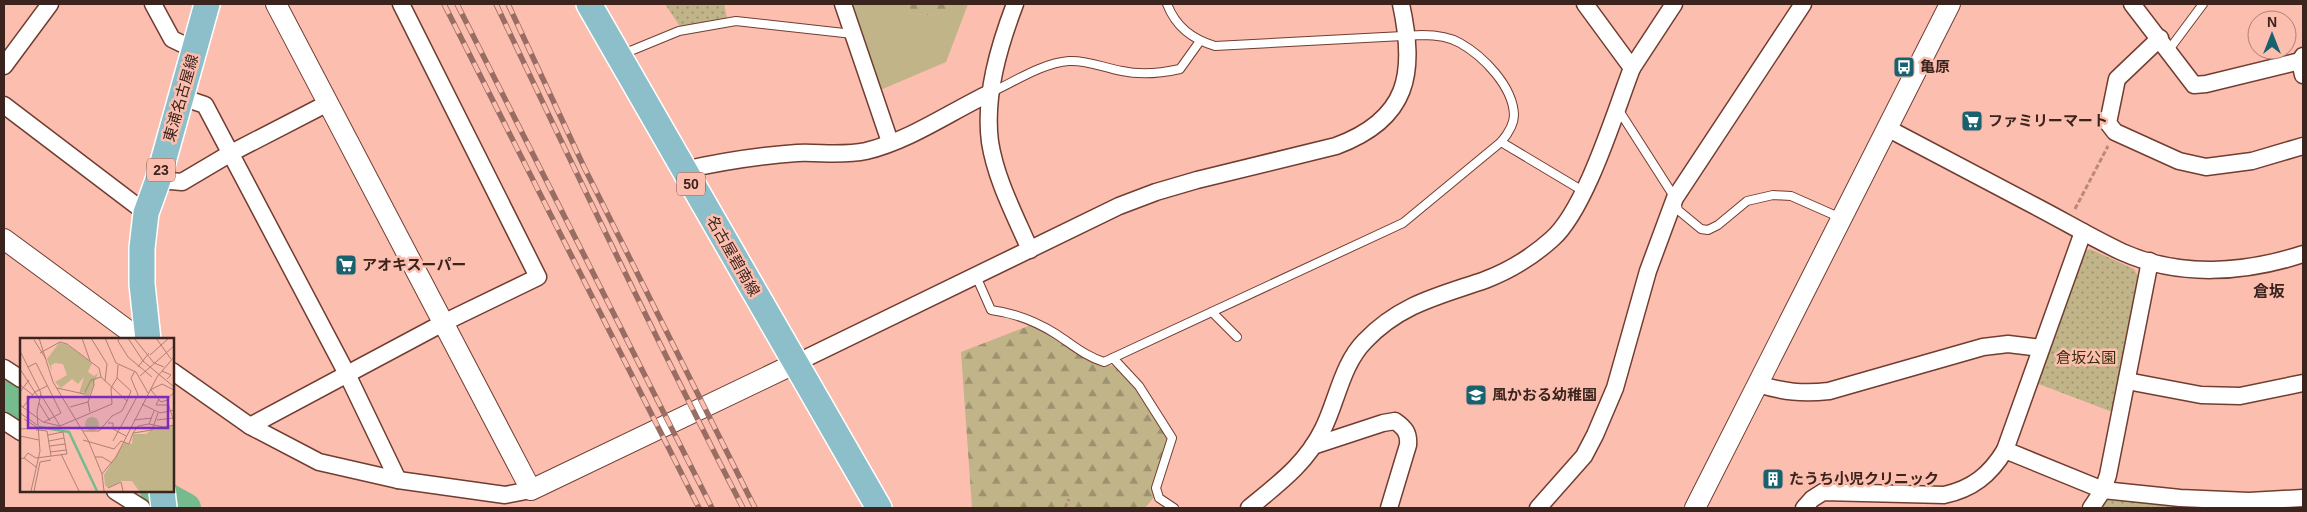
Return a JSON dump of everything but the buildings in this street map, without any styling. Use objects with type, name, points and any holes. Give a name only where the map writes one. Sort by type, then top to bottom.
[{"type":"main road","name":"東浦名古屋線","points":[[148,338],[142,284],[142,248],[146,213],[158,180],[207,4]]},
{"type":"main road","name":"名古屋碧南線","points":[[588,4],[879,508]]},
{"type":"main road","points":[[162,492],[164,508]]},
{"type":"street","points":[[4,66],[50,4]]},
{"type":"street","points":[[153,4],[172,39],[194,50]]},
{"type":"street","points":[[276,4],[531,490]]},
{"type":"street","points":[[250,426],[443,323],[538,277],[401,4]]},
{"type":"street","points":[[842,4],[890,142]]},
{"type":"street","points":[[1015,4],[1000,48],[990,93],[990,141],[997,170],[1030,250]]},
{"type":"street","points":[[174,372],[250,426],[319,462],[398,480],[505,495],[531,490],[1119,206],[1156,192],[1336,146],[1359,138],[1383,120],[1398,99],[1405,82],[1408,64],[1408,36],[1401,4]]},
{"type":"street","points":[[1585,4],[1632,68]]},
{"type":"street","points":[[1249,508],[1300,465],[1323,429],[1346,370],[1364,342],[1392,317],[1416,303],[1512,268],[1554,238],[1572,212],[1583,191],[1632,68],[1674,4]]},
{"type":"street","points":[[1538,508],[1584,456],[1595,435],[1615,388],[1648,270],[1674,198],[1803,4]]},
{"type":"street","points":[[1695,508],[1950,4]]},
{"type":"street","points":[[2132,4],[2194,85],[2302,64]]},
{"type":"street","points":[[2164,44],[2117,79],[2108,123],[2115,132],[2179,161],[2206,166],[2252,161],[2303,146]]},
{"type":"street","points":[[684,170],[756,156],[801,153],[842,154],[865,151],[890,142],[990,93]]},
{"type":"street","points":[[181,97],[205,105],[347,374],[398,480]]},
{"type":"street","points":[[158,180],[182,182],[230,153],[328,103]]},
{"type":"street","points":[[4,105],[146,213]]},
{"type":"street","points":[[1887,128],[2083,232],[2123,252],[2150,262],[2184,268],[2242,269],[2276,263],[2303,254]]},
{"type":"street","points":[[1804,508],[1812,498],[1823,492],[1944,495],[1958,492],[1984,477],[2005,450],[2083,232]]},
{"type":"street","points":[[4,239],[139,338]]},
{"type":"street","points":[[2091,508],[2103,490],[2150,262]]},
{"type":"street","points":[[1758,384],[1796,394],[1828,391],[1983,347],[2008,344],[2041,348]]},
{"type":"street","points":[[4,368],[20,378]]},
{"type":"street","points":[[2127,381],[2201,395],[2230,396],[2269,391],[2303,383]]},
{"type":"street","points":[[4,421],[20,431]]},
{"type":"street","points":[[1313,446],[1382,423],[1395,421],[1404,427],[1408,436],[1408,444],[1389,508]]},
{"type":"street","points":[[2005,450],[2103,490],[2180,498],[2249,501],[2303,498]]},
{"type":"street","points":[[117,492],[142,508]]},
{"type":"lane","points":[[976,276],[991,310],[1012,312],[1046,329],[1086,356],[1104,362],[1403,223],[1501,142],[1508,134],[1514,116],[1511,101],[1495,74],[1482,60],[1460,42],[1435,36],[1408,36],[1215,46],[1200,41],[1177,22],[1167,4]]},
{"type":"lane","points":[[2164,44],[2203,4]]},
{"type":"lane","points":[[619,56],[679,31],[736,21],[853,35]]},
{"type":"lane","points":[[990,93],[1054,63],[1067,61],[1086,62],[1124,72],[1158,72],[1180,69],[1200,41]]},
{"type":"lane","points":[[1617,107],[1674,198],[1678,210],[1701,229],[1708,230],[1718,225],[1747,201],[1772,195],[1791,196],[1841,219]]},
{"type":"lane","points":[[1501,142],[1583,191]]},
{"type":"lane","points":[[1212,312],[1237,337]]},
{"type":"lane","points":[[1113,358],[1139,386],[1172,438],[1156,488],[1161,500],[1174,508]]},
{"type":"path","points":[[2068,223],[2115,132]]},
{"type":"path","points":[[1065,508],[1069,499]]},
{"type":"green space","points":[[665,4],[724,4],[727,18],[681,28]]},
{"type":"green space","points":[[848,4],[908,4],[911,13],[932,15],[942,12],[950,4],[968,4],[946,62],[878,91]]},
{"type":"green space","points":[[908,4],[950,4],[946,9],[937,14],[922,15],[911,13]]},
{"type":"green space","name":"倉坂公園","points":[[2090,249],[2134,269],[2139,278],[2115,413],[2036,383],[2082,252]]},
{"type":"green space","points":[[1031,325],[1053,335],[1087,360],[1117,367],[1137,388],[1168,439],[1153,482],[1154,497],[1145,508],[972,508],[961,352]]},
{"type":"green space","points":[[2113,496],[2303,503],[2303,508],[2099,508],[2103,501]]},
{"type":"waterway","points":[[4,395],[20,405]]},
{"type":"waterway","points":[[157,492],[186,508]]},
{"type":"railway","points":[[444,4],[699,508]]},
{"type":"railway","points":[[457,4],[712,508]]},
{"type":"railway","points":[[496,4],[617,257],[743,508]]},
{"type":"railway","points":[[508,4],[584,167],[755,508]]},
{"type":"place","name":"亀原","points":[[1904,67]]},
{"type":"place","name":"ファミリーマート","points":[[1972,121]]},
{"type":"place","name":"アオキスーパー","points":[[346,265]]},
{"type":"place","name":"風かおる幼稚園","points":[[1476,395]]},
{"type":"place","name":"たうち小児クリニック","points":[[1773,479]]},
{"type":"district","name":"倉坂","points":[[2269,291]]}]
